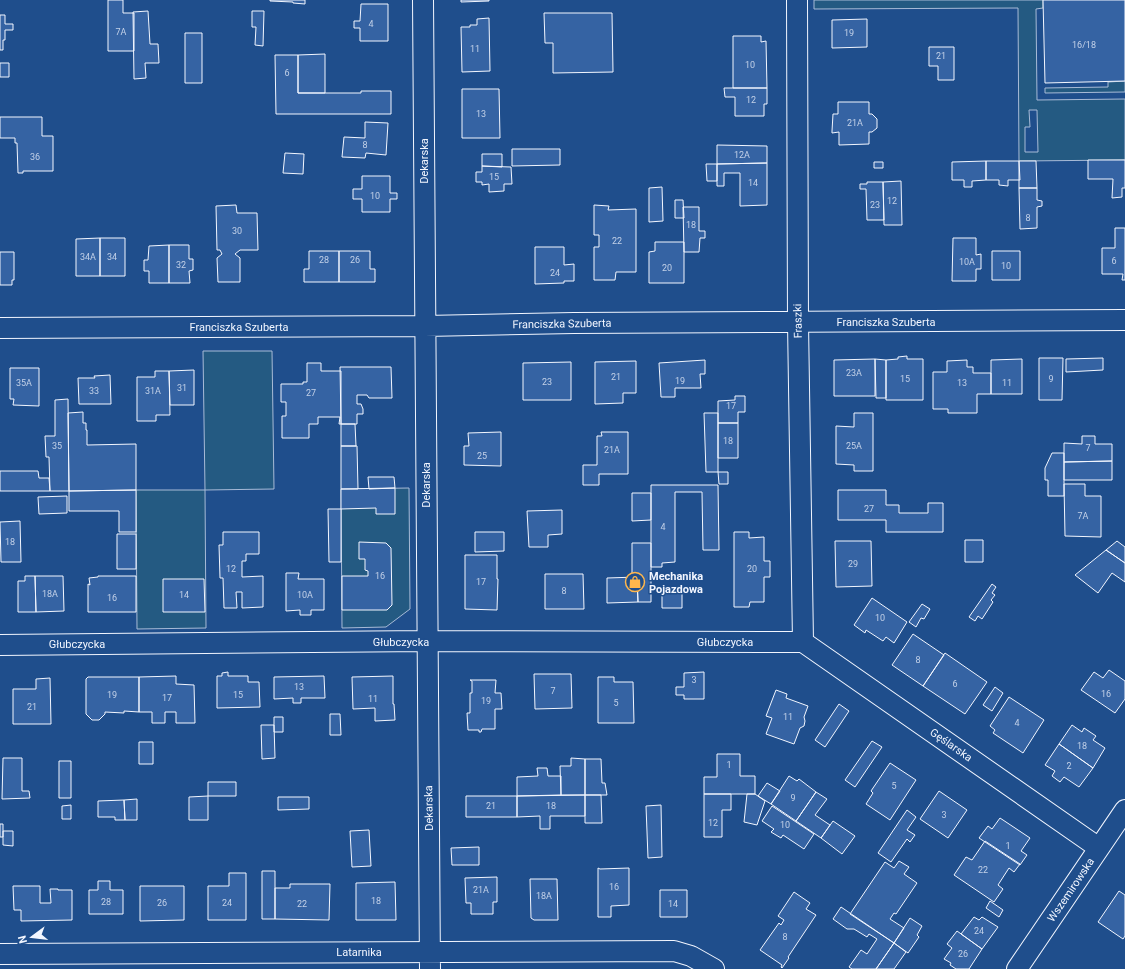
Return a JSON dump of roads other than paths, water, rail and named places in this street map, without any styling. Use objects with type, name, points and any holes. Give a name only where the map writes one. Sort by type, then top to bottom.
[{"type":"street","name":"Dekarska","points":[[423,0],[430,960]]},
{"type":"street","name":"Fraszki","points":[[797,0],[798,323],[803,642]]},
{"type":"street","name":"Franciszka Szuberta","points":[[0,328],[1125,320]]},
{"type":"street","name":"Głubczycka","points":[[0,644],[428,641],[803,642]]},
{"type":"street","name":"Gęślarska","points":[[803,642],[1099,848]]},
{"type":"street","name":"Wszemirowska","points":[[1017,969],[1125,810]]},
{"type":"street","name":"Latarnika","points":[[0,954],[430,960],[674,951],[691,956],[714,969]]},
{"type":"place","name":"Mechanika Pojazdowa","points":[[635,582]]}]
